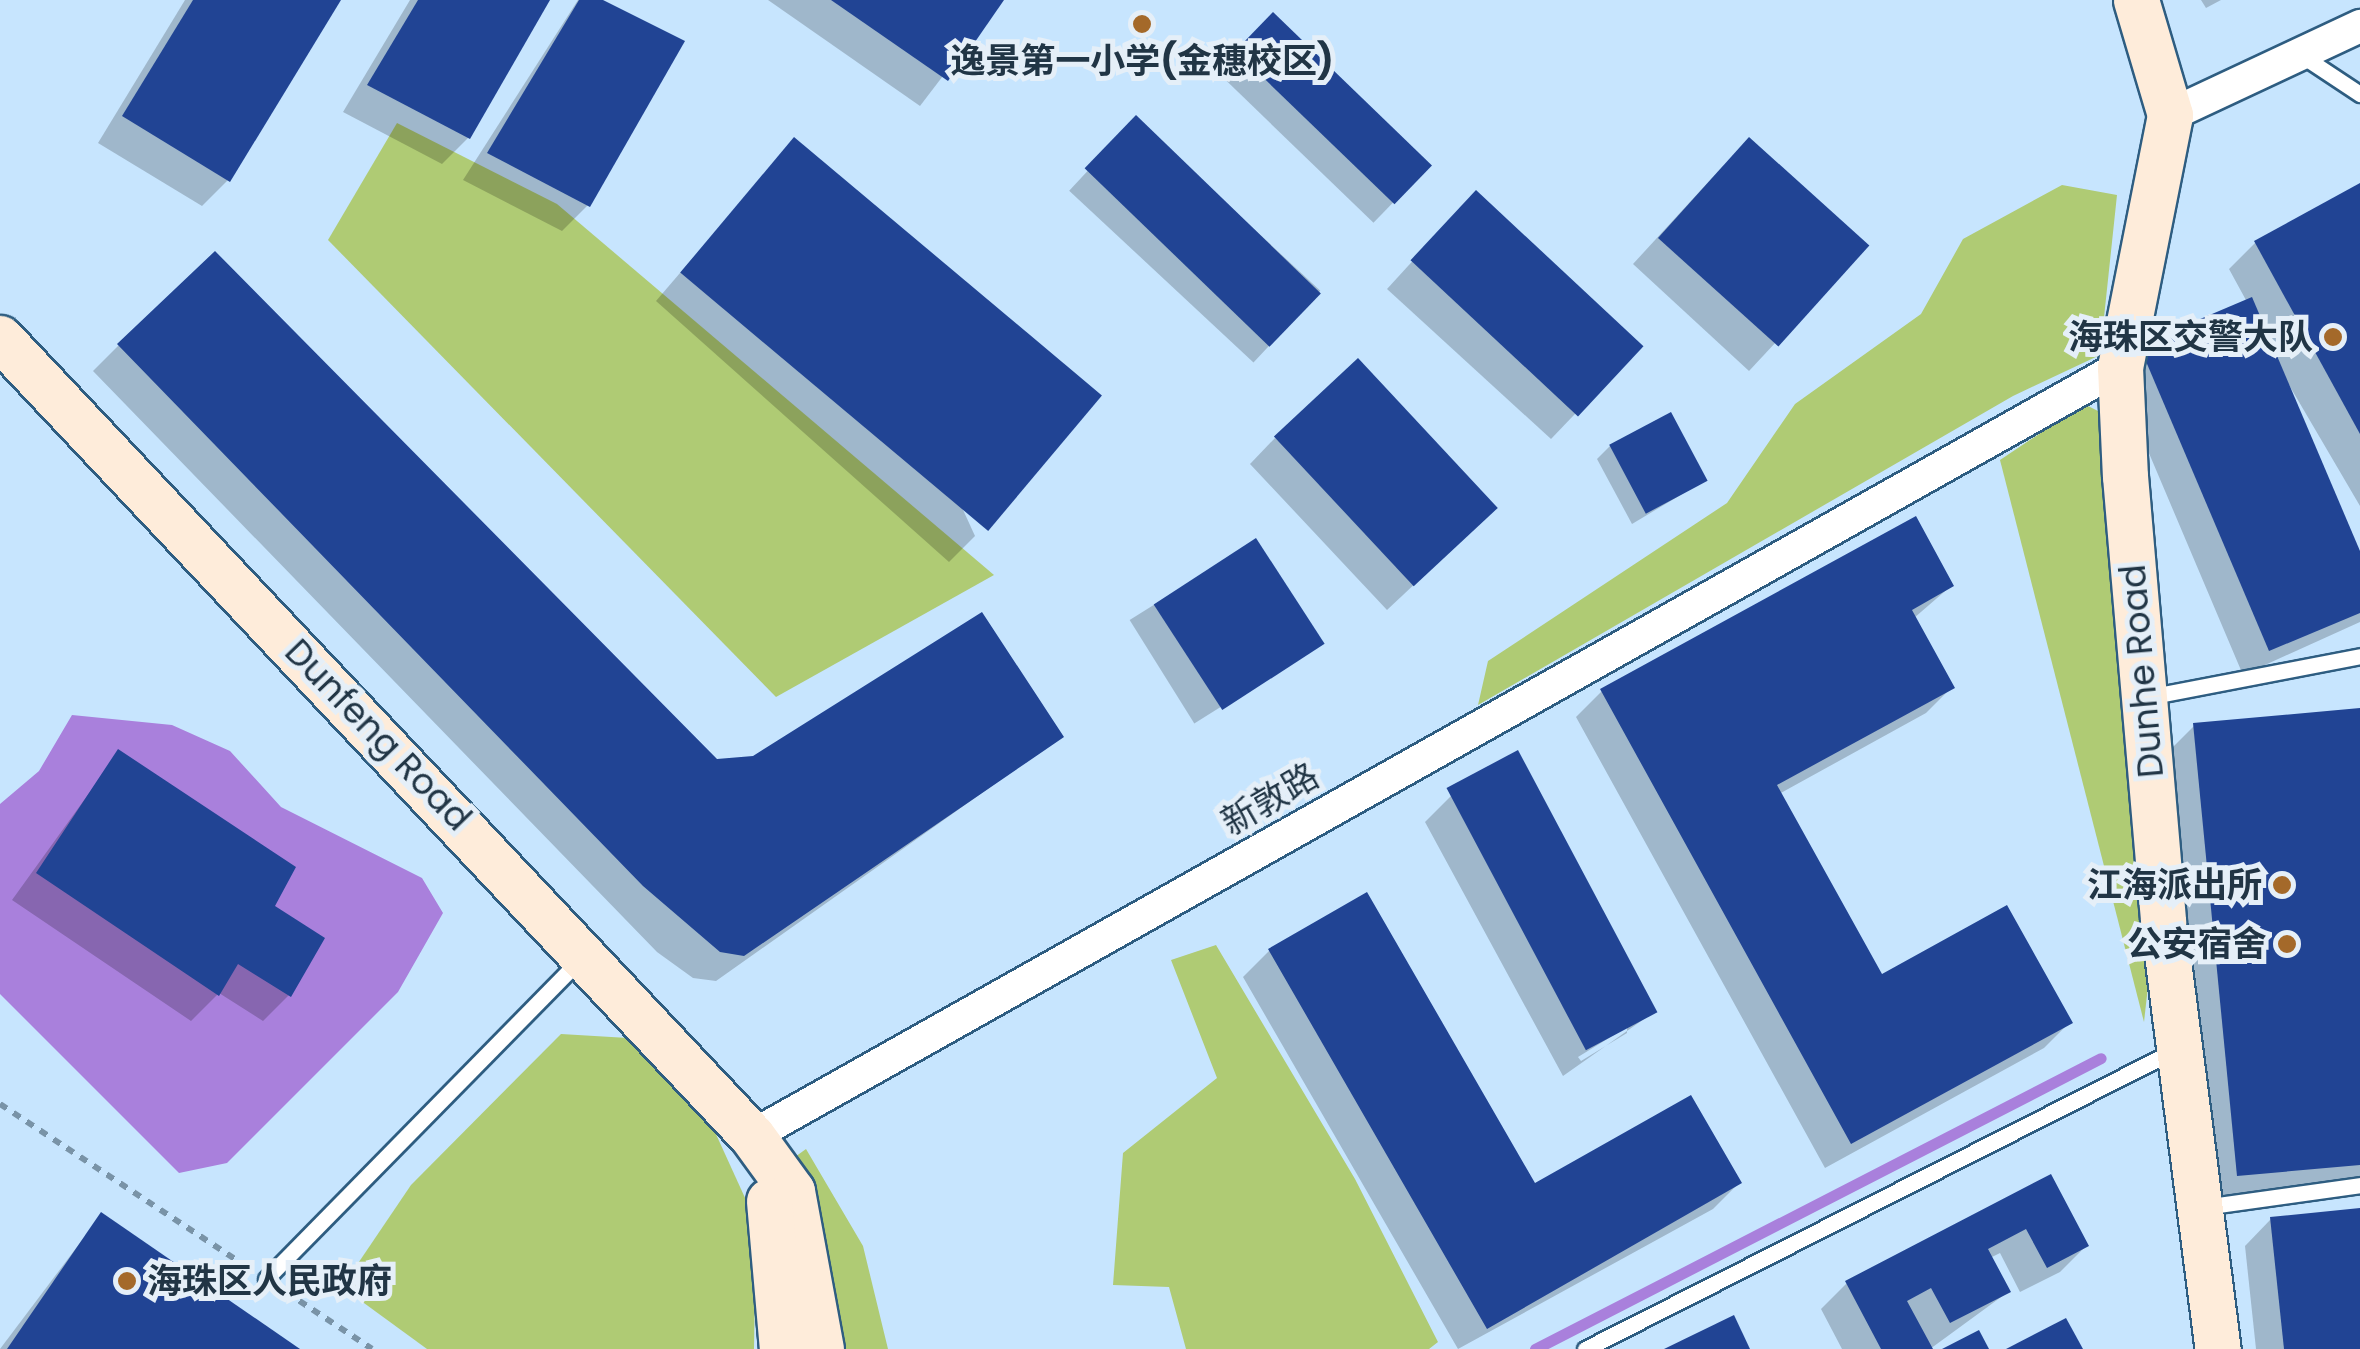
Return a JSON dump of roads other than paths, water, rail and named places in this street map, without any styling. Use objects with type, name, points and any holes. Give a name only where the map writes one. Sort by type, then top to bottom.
[{"type":"street","name":"Dunhe Road","points":[[2136,0],[2170,115],[2120,366],[2144,698],[2180,1048],[2218,1349]]},
{"type":"street","points":[[2170,115],[2360,26]]},
{"type":"street","name":"Dunfeng Road","points":[[0,338],[585,953],[752,1136],[792,1191],[821,1349]]},
{"type":"street","name":"新敦路","points":[[752,1136],[1826,527],[2120,366]]},
{"type":"street","name":"Dunfeng Road","points":[[752,1136],[772,1216],[782,1349]]},
{"type":"lane","points":[[2301,54],[2360,94]]},
{"type":"lane","points":[[2144,698],[2360,656]]},
{"type":"lane","points":[[266,1279],[585,953]]},
{"type":"lane","points":[[1585,1349],[2180,1048]]},
{"type":"lane","points":[[2200,1207],[2360,1184]]},
{"type":"waterway","points":[[1535,1349],[2101,1058]]},
{"type":"place","name":"逸景第一小学(金穗校区)","points":[[1142,24]]},
{"type":"place","name":"海珠区交警大队","points":[[2333,337]]},
{"type":"place","name":"江海派出所","points":[[2282,885]]},
{"type":"place","name":"公安宿舍","points":[[2287,944]]},
{"type":"place","name":"海珠区人民政府","points":[[127,1281]]}]
